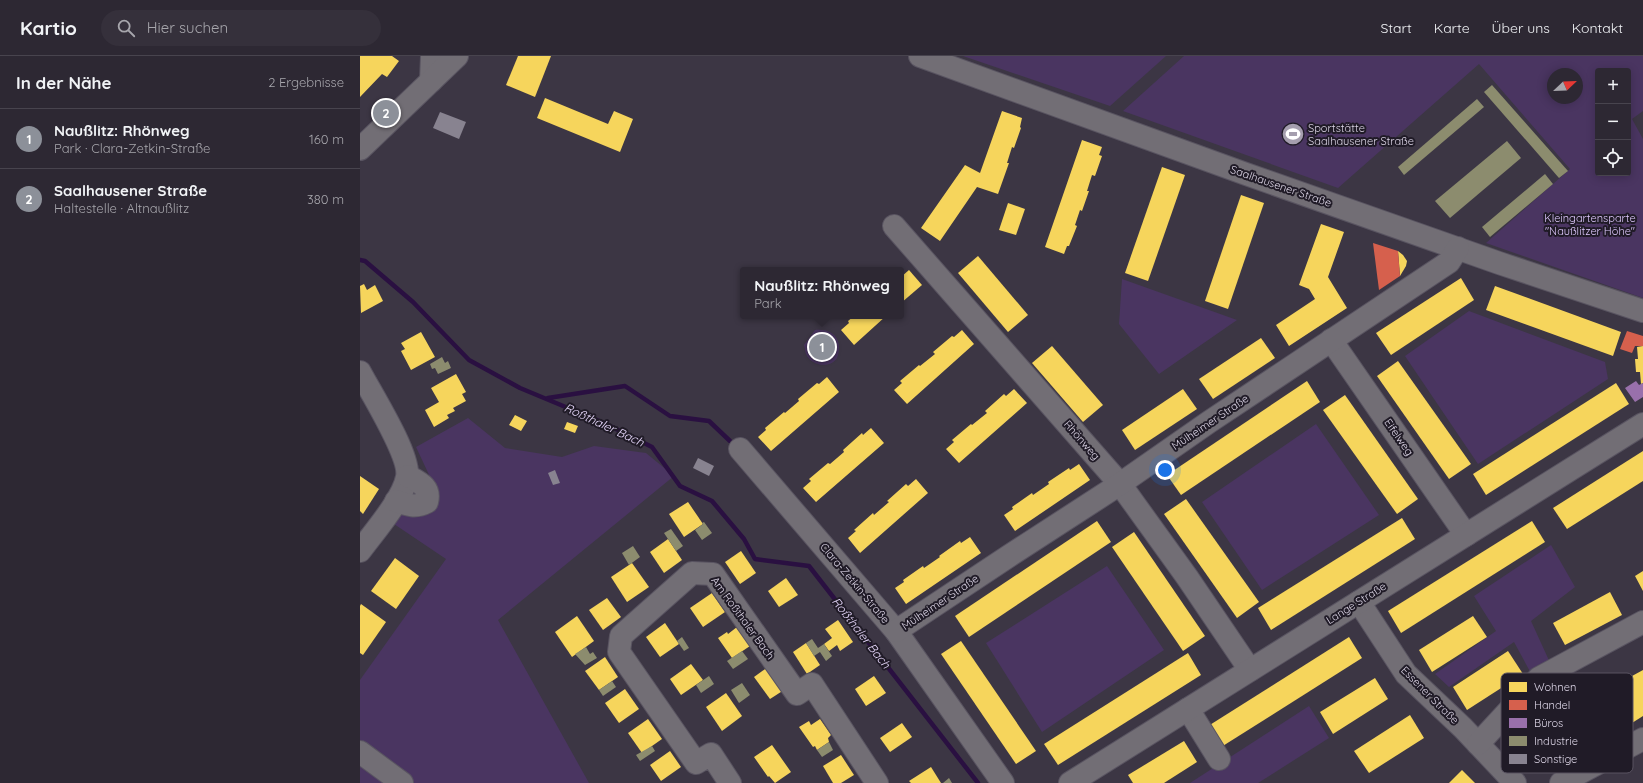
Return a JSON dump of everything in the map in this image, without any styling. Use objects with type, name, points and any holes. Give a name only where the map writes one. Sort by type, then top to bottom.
[{"type":"street","points":[[432,56],[432,81]]},
{"type":"street","points":[[360,149],[457,56]]},
{"type":"street","name":"Saalhausener Straße","points":[[920,56],[1174,149],[1643,311]]},
{"type":"street","name":"Rhönweg","points":[[894,226],[1120,484],[1187,576],[1250,670]]},
{"type":"street","name":"Mülheimer Straße","points":[[896,631],[1120,484],[1449,262],[1458,248]]},
{"type":"street","name":"Eifelweg","points":[[1332,340],[1466,535]]},
{"type":"street","points":[[360,372],[402,450],[407,464],[408,476],[396,501],[360,551]]},
{"type":"street","name":"Lange Straße","points":[[1070,783],[1643,424]]},
{"type":"street","name":"Clara-Zetkin-Straße","points":[[740,449],[896,631],[1003,783]]},
{"type":"street","name":"Am Roßthaler Bach","points":[[730,783],[711,754],[696,763],[619,652],[621,636],[692,573],[713,574],[797,694],[812,684],[877,783]]},
{"type":"street","name":"Essener Straße","points":[[1359,602],[1406,674],[1501,768]]},
{"type":"street","points":[[1548,673],[1643,622]]},
{"type":"street","points":[[1188,709],[1219,759]]},
{"type":"street","points":[[1478,744],[1501,719]]},
{"type":"street","points":[[1633,744],[1643,739]]},
{"type":"street","points":[[360,752],[402,783]]},
{"type":"street","name":"Essener Straße","points":[[1506,773],[1515,783]]},
{"type":"street","points":[[1561,783],[1580,773]]},
{"type":"green space","points":[[963,56],[1166,56],[1110,106]]},
{"type":"green space","name":"Sportstätte Saalhausener Straße","points":[[1184,56],[1643,56],[1643,111],[1632,119],[1643,139],[1643,298],[1486,243],[1570,169],[1479,64],[1338,188],[1123,111]]},
{"type":"green space","points":[[1122,279],[1237,320],[1159,374],[1119,324]]},
{"type":"green space","points":[[1469,311],[1605,362],[1608,379],[1478,464],[1405,356]]},
{"type":"green space","points":[[815,330],[827,331],[834,335],[838,341],[838,356],[830,364],[821,365],[816,363],[808,358],[806,354],[804,345]]},
{"type":"green space","points":[[468,418],[505,448],[562,457],[594,446],[646,453],[674,476],[498,620],[589,783],[360,783],[360,680],[446,559],[394,524],[431,479],[416,447]]},
{"type":"green space","points":[[1316,424],[1379,515],[1262,590],[1202,502]]},
{"type":"green space","points":[[1551,545],[1575,587],[1531,621],[1552,667],[1541,673],[1531,673],[1514,642],[1449,687],[1435,674],[1496,631],[1474,596]]},
{"type":"green space","points":[[1107,566],[1164,650],[1042,732],[986,643]]},
{"type":"green space","points":[[1309,706],[1329,738],[1258,783],[1190,783]]},
{"type":"building: Wohnen","points":[[360,56],[392,56],[399,61],[387,77],[382,74],[360,97]]},
{"type":"building: Wohnen","points":[[518,56],[551,56],[535,97],[506,85]]},
{"type":"building: Wohnen","points":[[545,98],[608,124],[614,111],[633,119],[620,152],[537,118]]},
{"type":"building: Wohnen","points":[[1002,111],[1022,118],[1021,128],[1014,148],[1012,147],[1007,163],[1009,163],[998,194],[977,187],[940,241],[921,228],[965,165],[980,173]]},
{"type":"building: Wohnen","points":[[1082,140],[1102,147],[1099,155],[1102,156],[1095,176],[1092,175],[1087,191],[1089,191],[1075,225],[1077,226],[1064,254],[1045,247]]},
{"type":"building: Wohnen","points":[[1162,167],[1185,175],[1148,281],[1125,273]]},
{"type":"building: Wohnen","points":[[1241,195],[1264,203],[1228,309],[1205,301]]},
{"type":"building: Wohnen","points":[[1008,203],[1025,209],[1016,235],[999,230]]},
{"type":"building: Wohnen","points":[[1321,224],[1344,232],[1328,277],[1347,308],[1289,346],[1276,325],[1315,299],[1309,289],[1299,285]]},
{"type":"building: Wohnen","points":[[1398,251],[1407,261],[1406,266],[1400,276]]},
{"type":"building: Wohnen","points":[[978,256],[1028,315],[1008,332],[958,273]]},
{"type":"building: Wohnen","points":[[909,270],[922,285],[904,300],[904,274]]},
{"type":"building: Wohnen","points":[[1461,278],[1474,300],[1391,355],[1376,333]]},
{"type":"building: Wohnen","points":[[364,284],[367,290],[375,285],[383,301],[361,313],[360,286]]},
{"type":"building: Wohnen","points":[[1495,286],[1621,332],[1613,356],[1486,310]]},
{"type":"building: Wohnen","points":[[850,319],[883,319],[854,345],[841,330],[849,323],[848,321]]},
{"type":"building: Wohnen","points":[[962,330],[974,344],[907,404],[894,390],[902,383],[900,381],[935,354],[933,352],[952,336],[954,337]]},
{"type":"building: Wohnen","points":[[421,332],[435,357],[411,370],[401,351],[405,349],[401,343]]},
{"type":"building: Wohnen","points":[[1261,338],[1275,358],[1213,399],[1199,379]]},
{"type":"building: Wohnen","points":[[1052,346],[1103,405],[1083,422],[1032,363]]},
{"type":"building: Wohnen","points":[[1643,346],[1643,383],[1641,384],[1640,372],[1636,372],[1635,359],[1638,359],[1637,347]]},
{"type":"building: Wohnen","points":[[1398,361],[1471,464],[1449,479],[1377,376]]},
{"type":"building: Wohnen","points":[[456,374],[466,392],[462,394],[466,401],[453,408],[455,411],[447,415],[449,418],[434,427],[425,410],[439,402],[431,388]]},
{"type":"building: Wohnen","points":[[827,377],[839,392],[771,451],[758,437],[766,430],[765,428],[799,401],[798,399],[817,383],[819,384]]},
{"type":"building: Wohnen","points":[[1307,381],[1320,402],[1181,495],[1167,475]]},
{"type":"building: Wohnen","points":[[1616,383],[1629,404],[1486,495],[1473,474]]},
{"type":"building: Wohnen","points":[[1014,389],[1027,403],[959,463],[946,449],[954,442],[952,440],[987,413],[985,411],[1004,394],[1006,396]]},
{"type":"building: Wohnen","points":[[1183,389],[1197,409],[1135,450],[1122,430]]},
{"type":"building: Wohnen","points":[[1345,395],[1418,499],[1397,514],[1323,410]]},
{"type":"building: Wohnen","points":[[515,415],[527,421],[521,431],[509,425]]},
{"type":"building: Wohnen","points":[[567,422],[578,426],[575,433],[564,429]]},
{"type":"building: Wohnen","points":[[871,428],[884,443],[816,502],[803,488],[811,481],[809,479],[844,452],[843,450],[862,433],[863,435]]},
{"type":"building: Wohnen","points":[[1643,451],[1643,481],[1567,529],[1553,508]]},
{"type":"building: Wohnen","points":[[1079,464],[1090,480],[1015,531],[1004,515],[1013,509],[1012,507],[1032,493],[1033,495],[1049,484],[1048,482],[1069,468],[1070,470]]},
{"type":"building: Wohnen","points":[[360,476],[379,489],[363,514],[360,511]]},
{"type":"building: Wohnen","points":[[916,479],[928,493],[860,553],[848,538],[856,531],[854,530],[873,513],[874,515],[889,502],[887,501],[906,484],[908,486]]},
{"type":"building: Wohnen","points":[[1186,499],[1259,602],[1237,618],[1164,514]]},
{"type":"building: Wohnen","points":[[688,502],[703,524],[684,537],[669,514]]},
{"type":"building: Wohnen","points":[[1402,518],[1415,539],[1271,630],[1258,608]]},
{"type":"building: Wohnen","points":[[1097,521],[1111,542],[969,637],[955,616]]},
{"type":"building: Wohnen","points":[[1532,521],[1545,542],[1401,633],[1388,611]]},
{"type":"building: Wohnen","points":[[1134,532],[1205,636],[1183,651],[1112,547]]},
{"type":"building: Wohnen","points":[[970,537],[981,553],[906,604],[895,588],[904,582],[903,580],[923,566],[924,568],[960,541],[961,543]]},
{"type":"building: Wohnen","points":[[668,539],[682,560],[664,573],[650,552]]},
{"type":"building: Wohnen","points":[[741,551],[756,573],[740,584],[725,562]]},
{"type":"building: Wohnen","points":[[395,558],[419,576],[396,609],[371,591]]},
{"type":"building: Wohnen","points":[[632,563],[649,587],[627,602],[611,577]]},
{"type":"building: Wohnen","points":[[1643,571],[1643,591],[1635,576]]},
{"type":"building: Wohnen","points":[[786,578],[798,595],[779,607],[768,591]]},
{"type":"building: Wohnen","points":[[1610,592],[1622,615],[1565,645],[1553,623]]},
{"type":"building: Wohnen","points":[[712,593],[725,612],[703,627],[690,608]]},
{"type":"building: Wohnen","points":[[607,598],[621,617],[603,630],[589,610]]},
{"type":"building: Wohnen","points":[[361,604],[386,622],[363,655],[360,653]]},
{"type":"building: Wohnen","points":[[577,616],[594,641],[572,657],[555,632]]},
{"type":"building: Wohnen","points":[[1473,616],[1487,637],[1432,672],[1419,650]]},
{"type":"building: Wohnen","points":[[838,620],[853,642],[840,651],[837,645],[829,651],[824,644],[832,638],[825,629]]},
{"type":"building: Wohnen","points":[[665,623],[679,644],[660,657],[646,637]]},
{"type":"building: Wohnen","points":[[737,627],[750,646],[732,658],[718,638],[727,632],[728,634]]},
{"type":"building: Wohnen","points":[[1349,637],[1362,658],[1218,749],[1205,728]]},
{"type":"building: Wohnen","points":[[961,641],[1036,751],[1016,764],[941,654]]},
{"type":"building: Wohnen","points":[[806,643],[820,665],[807,674],[793,652]]},
{"type":"building: Wohnen","points":[[1508,651],[1522,673],[1501,673],[1501,688],[1467,710],[1453,687]]},
{"type":"building: Wohnen","points":[[1188,653],[1201,675],[1058,765],[1044,744]]},
{"type":"building: Wohnen","points":[[605,657],[618,677],[599,690],[585,671]]},
{"type":"building: Wohnen","points":[[691,664],[703,680],[681,695],[670,679]]},
{"type":"building: Wohnen","points":[[768,667],[784,690],[770,699],[754,677]]},
{"type":"building: Wohnen","points":[[1643,670],[1643,716],[1633,722],[1633,675]]},
{"type":"building: Wohnen","points":[[874,676],[886,693],[866,706],[855,689]]},
{"type":"building: Wohnen","points":[[1375,678],[1388,699],[1333,734],[1320,712]]},
{"type":"building: Wohnen","points":[[625,689],[639,709],[619,723],[605,703]]},
{"type":"building: Wohnen","points":[[726,693],[742,716],[722,731],[706,707]]},
{"type":"building: Wohnen","points":[[1410,715],[1424,738],[1369,773],[1354,751]]},
{"type":"building: Wohnen","points":[[648,719],[662,739],[642,753],[628,733]]},
{"type":"building: Wohnen","points":[[820,719],[831,735],[828,738],[829,742],[817,750],[815,746],[813,747],[799,727],[809,721],[811,725]]},
{"type":"building: Wohnen","points":[[902,723],[912,737],[890,752],[880,738]]},
{"type":"building: Wohnen","points":[[1184,741],[1197,762],[1164,783],[1133,783],[1128,775]]},
{"type":"building: Wohnen","points":[[772,745],[791,772],[775,783],[769,776],[768,777],[754,757]]},
{"type":"building: Wohnen","points":[[670,751],[681,767],[661,781],[650,765]]},
{"type":"building: Wohnen","points":[[841,755],[854,775],[841,783],[833,783],[823,766]]},
{"type":"building: Wohnen","points":[[931,767],[941,783],[911,783],[909,781]]},
{"type":"building: Wohnen","points":[[1462,770],[1475,783],[1449,783]]},
{"type":"building: Handel","points":[[1373,243],[1398,251],[1400,276],[1379,290]]},
{"type":"building: Handel","points":[[1627,331],[1643,336],[1643,346],[1635,346],[1632,353],[1620,349]]},
{"type":"building: Büros","points":[[1636,381],[1639,385],[1643,383],[1643,397],[1635,402],[1625,388]]},
{"type":"building: Industrie","points":[[1492,85],[1568,171],[1559,178],[1484,92]]},
{"type":"building: Industrie","points":[[1477,99],[1484,107],[1404,175],[1398,167]]},
{"type":"building: Industrie","points":[[1507,141],[1521,158],[1450,218],[1435,201]]},
{"type":"building: Industrie","points":[[1545,174],[1553,184],[1490,237],[1482,227]]},
{"type":"building: Industrie","points":[[442,357],[445,363],[448,361],[451,368],[438,374],[435,368],[432,369],[430,364]]},
{"type":"building: Industrie","points":[[704,522],[712,533],[702,540],[695,530]]},
{"type":"building: Industrie","points":[[671,529],[683,546],[676,551],[664,533]]},
{"type":"building: Industrie","points":[[633,546],[640,557],[629,565],[622,553]]},
{"type":"building: Industrie","points":[[682,637],[689,648],[684,651],[677,641]]},
{"type":"building: Industrie","points":[[812,639],[818,648],[824,644],[832,656],[826,661],[820,652],[814,656],[806,643]]},
{"type":"building: Industrie","points":[[586,647],[590,654],[593,652],[597,658],[585,665],[575,654]]},
{"type":"building: Industrie","points":[[742,651],[748,659],[733,669],[727,661]]},
{"type":"building: Industrie","points":[[709,676],[714,684],[701,693],[696,685]]},
{"type":"building: Industrie","points":[[612,681],[616,687],[603,696],[599,690]]},
{"type":"building: Industrie","points":[[742,683],[750,695],[739,703],[731,690]]},
{"type":"building: Industrie","points":[[829,742],[833,750],[822,757],[817,750]]},
{"type":"building: Industrie","points":[[652,746],[655,751],[640,761],[636,755]]},
{"type":"building: Industrie","points":[[949,778],[952,783],[943,783]]},
{"type":"building: Sonstige","points":[[440,112],[466,122],[459,139],[433,128]]},
{"type":"building: Sonstige","points":[[698,458],[714,466],[709,476],[693,468]]},
{"type":"building: Sonstige","points":[[555,470],[560,483],[553,485],[548,473]]},
{"type":"waterway","name":"Roßthaler Bach","points":[[360,260],[365,261],[413,302],[469,360],[520,388],[604,423],[652,447],[680,486],[712,501],[744,539],[755,559],[809,566],[978,783]]},
{"type":"waterway","points":[[548,398],[625,386],[670,416],[709,421],[730,441]]},
{"type":"place","name":"Saalhausener Straße","points":[[386,113]]},
{"type":"place","name":"Sportstätte Saalhausener Straße","points":[[1293,134]]},
{"type":"place","name":"Naußlitz: Rhönweg","points":[[822,347]]},
{"type":"park label","name":"Kleingartensparte \"Naußlitzer Höhe\"","points":[[1590,224]]}]
